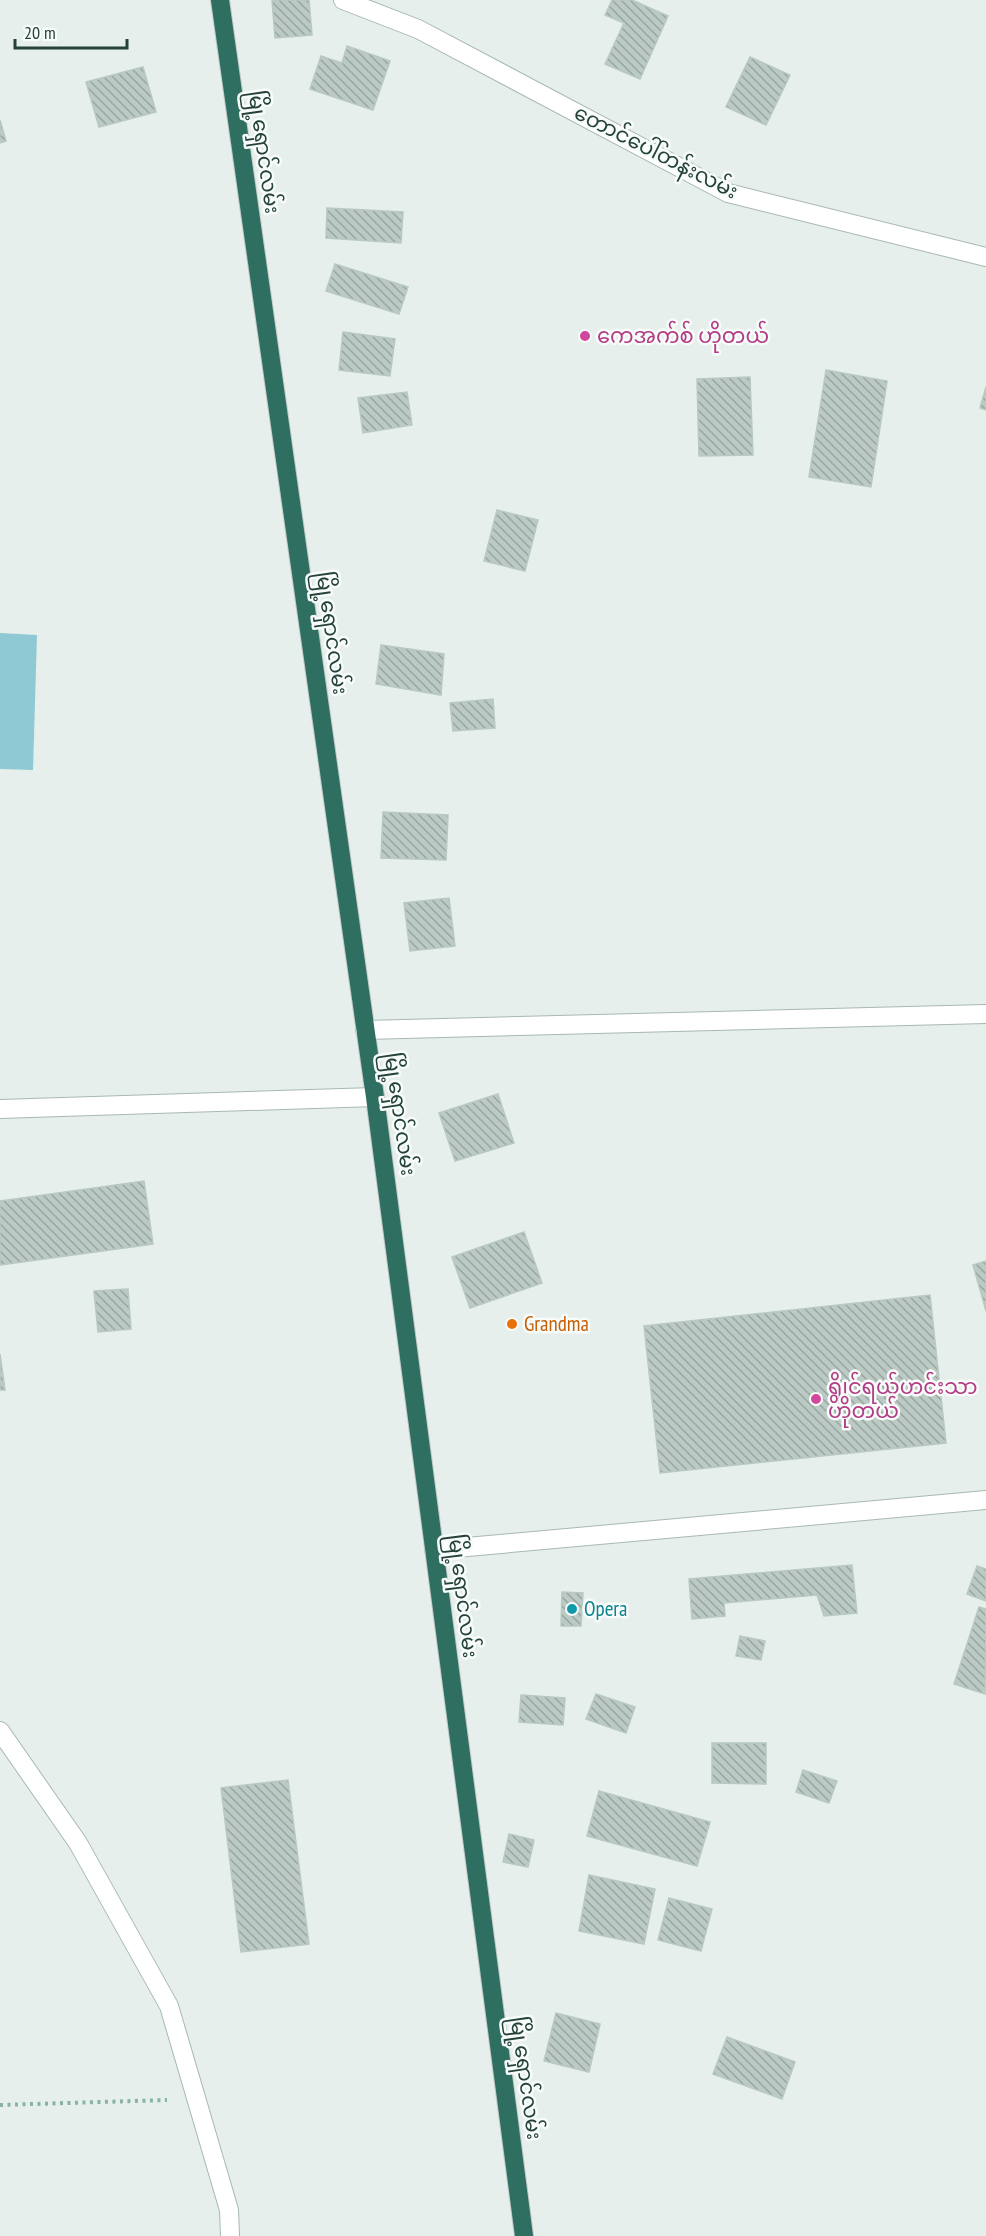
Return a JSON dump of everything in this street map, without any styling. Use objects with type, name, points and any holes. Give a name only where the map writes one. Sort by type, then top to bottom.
[{"type":"highway","name":"မြို့ရှောင်လမ်း","points":[[220,0],[375,1096],[524,2236]]},
{"type":"street","name":"တောင်ပေါ်တန်းလမ်း","points":[[344,0],[418,29],[728,193],[986,257]]},
{"type":"street","points":[[365,1030],[986,1014]]},
{"type":"street","points":[[0,1109],[375,1096]]},
{"type":"street","points":[[434,1550],[986,1500]]},
{"type":"street","points":[[0,1731],[78,1843],[169,2006],[229,2210],[230,2236]]},
{"type":"path","points":[[0,2105],[196,2099]]},
{"type":"water","points":[[0,633],[37,635],[33,770],[0,769]]},
{"type":"building","points":[[272,0],[309,0],[312,35],[275,38]]},
{"type":"building","points":[[612,0],[632,0],[668,16],[640,79],[605,64],[624,23],[605,15]]},
{"type":"building","points":[[347,46],[390,61],[373,110],[310,89],[321,56],[342,63]]},
{"type":"building","points":[[750,57],[790,75],[766,125],[726,107]]},
{"type":"building","points":[[143,67],[156,112],[99,127],[86,82]]},
{"type":"building","points":[[0,120],[6,141],[0,143]]},
{"type":"building","points":[[327,208],[403,212],[401,243],[326,238]]},
{"type":"building","points":[[335,264],[408,287],[399,314],[326,291]]},
{"type":"building","points":[[343,332],[395,339],[390,376],[339,370]]},
{"type":"building","points":[[826,370],[887,381],[871,487],[809,477]]},
{"type":"building","points":[[750,377],[753,455],[699,456],[697,379]]},
{"type":"building","points":[[986,387],[986,410],[980,408]]},
{"type":"building","points":[[407,392],[412,425],[363,433],[358,398]]},
{"type":"building","points":[[497,510],[538,520],[525,571],[484,561]]},
{"type":"building","points":[[381,645],[444,654],[441,695],[376,684]]},
{"type":"building","points":[[493,699],[495,728],[453,731],[450,703]]},
{"type":"building","points":[[383,812],[448,815],[446,860],[381,858]]},
{"type":"building","points":[[449,898],[455,946],[410,951],[404,903]]},
{"type":"building","points":[[498,1094],[514,1143],[455,1161],[439,1113]]},
{"type":"building","points":[[144,1181],[153,1244],[0,1265],[0,1201]]},
{"type":"building","points":[[524,1232],[542,1283],[470,1308],[452,1257]]},
{"type":"building","points":[[986,1261],[986,1311],[973,1265]]},
{"type":"building","points":[[128,1289],[131,1329],[98,1332],[94,1291]]},
{"type":"building","points":[[930,1295],[946,1443],[660,1473],[644,1326]]},
{"type":"building","points":[[0,1354],[5,1390],[0,1390]]},
{"type":"building","points":[[852,1565],[857,1613],[824,1616],[817,1595],[724,1603],[725,1616],[692,1619],[689,1579]]},
{"type":"building","points":[[977,1566],[986,1569],[986,1601],[967,1594]]},
{"type":"building","name":"Opera","points":[[562,1592],[583,1593],[581,1626],[561,1626]]},
{"type":"building","points":[[979,1607],[986,1609],[985,1694],[954,1684]]},
{"type":"building","points":[[740,1636],[765,1641],[761,1660],[736,1656]]},
{"type":"building","points":[[596,1694],[635,1707],[626,1733],[586,1719]]},
{"type":"building","points":[[521,1695],[565,1698],[563,1725],[519,1722]]},
{"type":"building","points":[[712,1743],[766,1743],[766,1784],[712,1783]]},
{"type":"building","points":[[803,1770],[837,1781],[829,1803],[796,1792]]},
{"type":"building","points":[[288,1780],[309,1944],[241,1952],[221,1788]]},
{"type":"building","points":[[599,1791],[710,1822],[697,1866],[587,1836]]},
{"type":"building","points":[[509,1834],[534,1840],[528,1867],[503,1862]]},
{"type":"building","points":[[589,1875],[655,1889],[644,1944],[579,1931]]},
{"type":"building","points":[[669,1898],[712,1909],[701,1951],[658,1940]]},
{"type":"building","points":[[556,2013],[600,2024],[589,2072],[544,2061]]},
{"type":"building","points":[[727,2037],[795,2062],[782,2099],[713,2074]]},
{"type":"place","name":"ကေအက်စ် ဟိုတယ်","points":[[585,336]]},
{"type":"place","name":"Grandma","points":[[512,1324]]},
{"type":"place","name":"ရွိုင်ရယ်ဟင်းသာ ဟိုတယ်","points":[[816,1399]]},
{"type":"place","name":"Opera","points":[[572,1609]]}]
